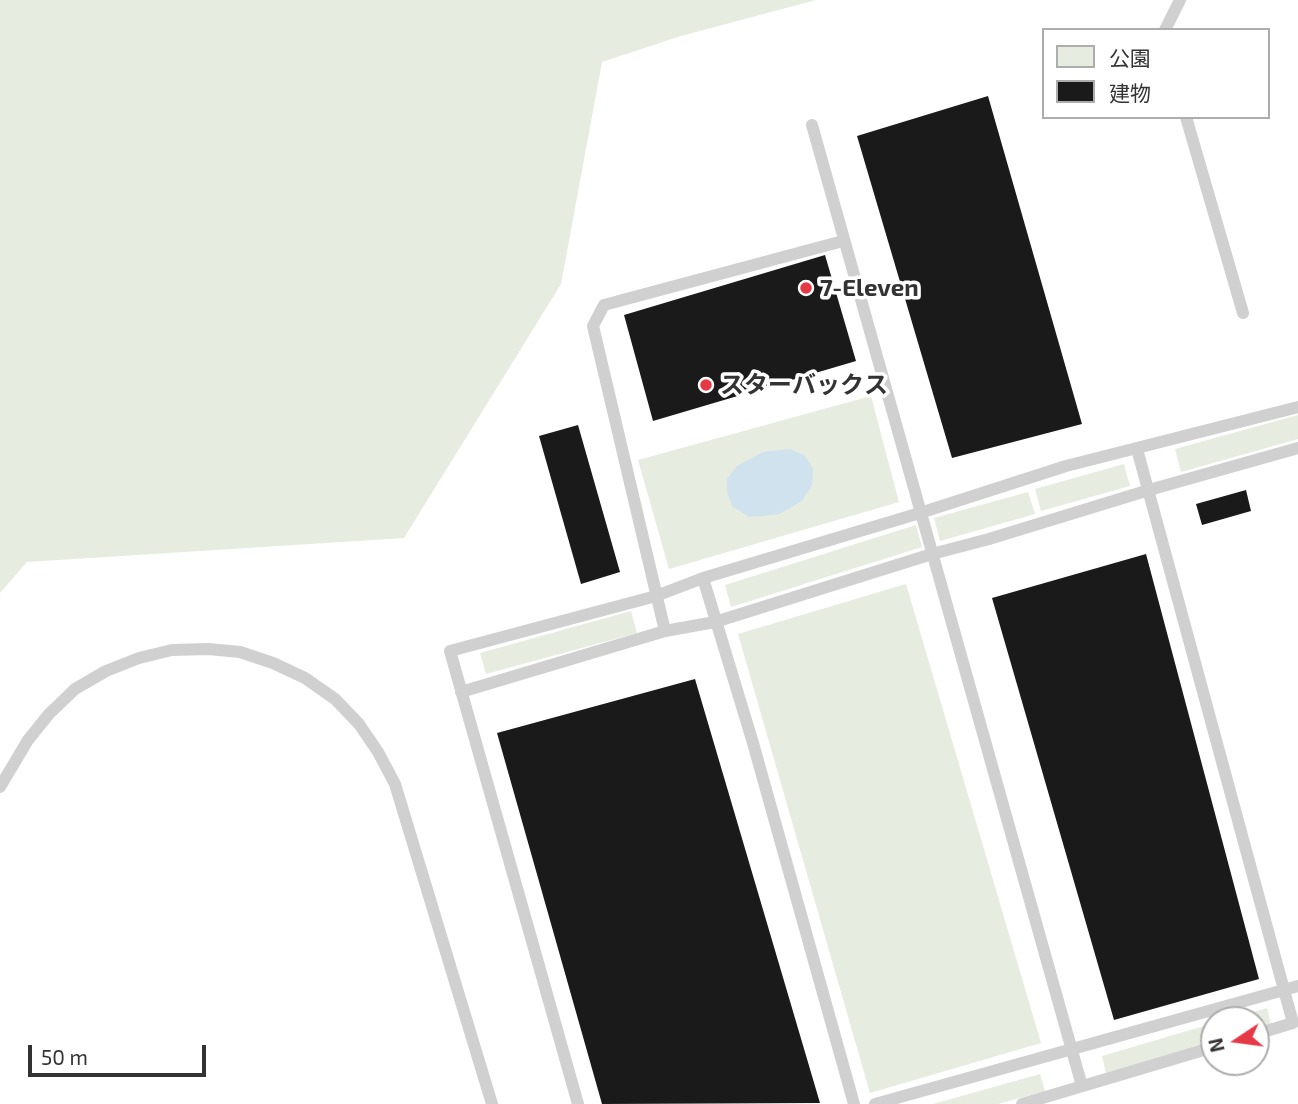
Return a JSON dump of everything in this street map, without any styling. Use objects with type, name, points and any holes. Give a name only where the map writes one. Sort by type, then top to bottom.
[{"type":"lane","points":[[1166,28],[1180,0]]},
{"type":"lane","points":[[1187,119],[1243,313]]},
{"type":"lane","points":[[812,125],[1082,1086]]},
{"type":"lane","points":[[665,631],[593,326],[604,305],[843,241]]},
{"type":"lane","points":[[578,1104],[450,651],[656,596],[703,578],[1066,466],[1298,407]]},
{"type":"lane","points":[[461,692],[665,631],[715,622],[1149,489],[1298,448]]},
{"type":"lane","points":[[1137,449],[1283,989],[1295,1022],[1270,1030]]},
{"type":"lane","points":[[703,578],[753,743],[853,1104]]},
{"type":"lane","points":[[0,787],[28,740],[49,714],[75,689],[106,671],[139,658],[172,650],[219,650],[251,656],[305,678],[335,699],[359,724],[395,783],[492,1104]]},
{"type":"lane","points":[[876,1104],[1298,986]]},
{"type":"lane","points":[[1022,1104],[1200,1050]]},
{"type":"green space","points":[[0,0],[816,0],[681,36],[602,62],[561,284],[404,538],[27,562],[0,593]]},
{"type":"green space","points":[[871,396],[899,502],[669,569],[638,460]]},
{"type":"green space","points":[[1298,415],[1298,439],[1181,472],[1175,449]]},
{"type":"green space","points":[[1124,464],[1130,486],[1041,511],[1035,489]]},
{"type":"green space","points":[[1028,492],[1035,514],[940,541],[934,518]]},
{"type":"green space","points":[[916,525],[922,547],[731,607],[725,585]]},
{"type":"green space","points":[[906,584],[1041,1043],[870,1093],[738,634]]},
{"type":"green space","points":[[631,611],[637,633],[486,674],[480,653]]},
{"type":"green space","points":[[1200,1027],[1200,1046],[1106,1073],[1102,1056]]},
{"type":"green space","points":[[1040,1074],[1045,1091],[998,1104],[933,1104]]},
{"type":"water","points":[[790,449],[805,456],[813,469],[812,485],[802,501],[779,514],[749,517],[732,506],[727,492],[727,479],[737,466],[763,452]]},
{"type":"building","points":[[988,96],[1082,424],[952,458],[857,136]]},
{"type":"building","points":[[825,255],[856,361],[653,421],[624,315]]},
{"type":"building","points":[[578,425],[620,572],[581,584],[539,436]]},
{"type":"building","points":[[1246,490],[1251,511],[1202,525],[1196,504]]},
{"type":"building","points":[[1146,554],[1259,979],[1114,1020],[992,598]]},
{"type":"building","points":[[695,679],[820,1103],[602,1104],[497,733]]},
{"type":"place","name":"7-Eleven","points":[[806,288]]},
{"type":"place","name":"スターバックス","points":[[706,385]]}]
